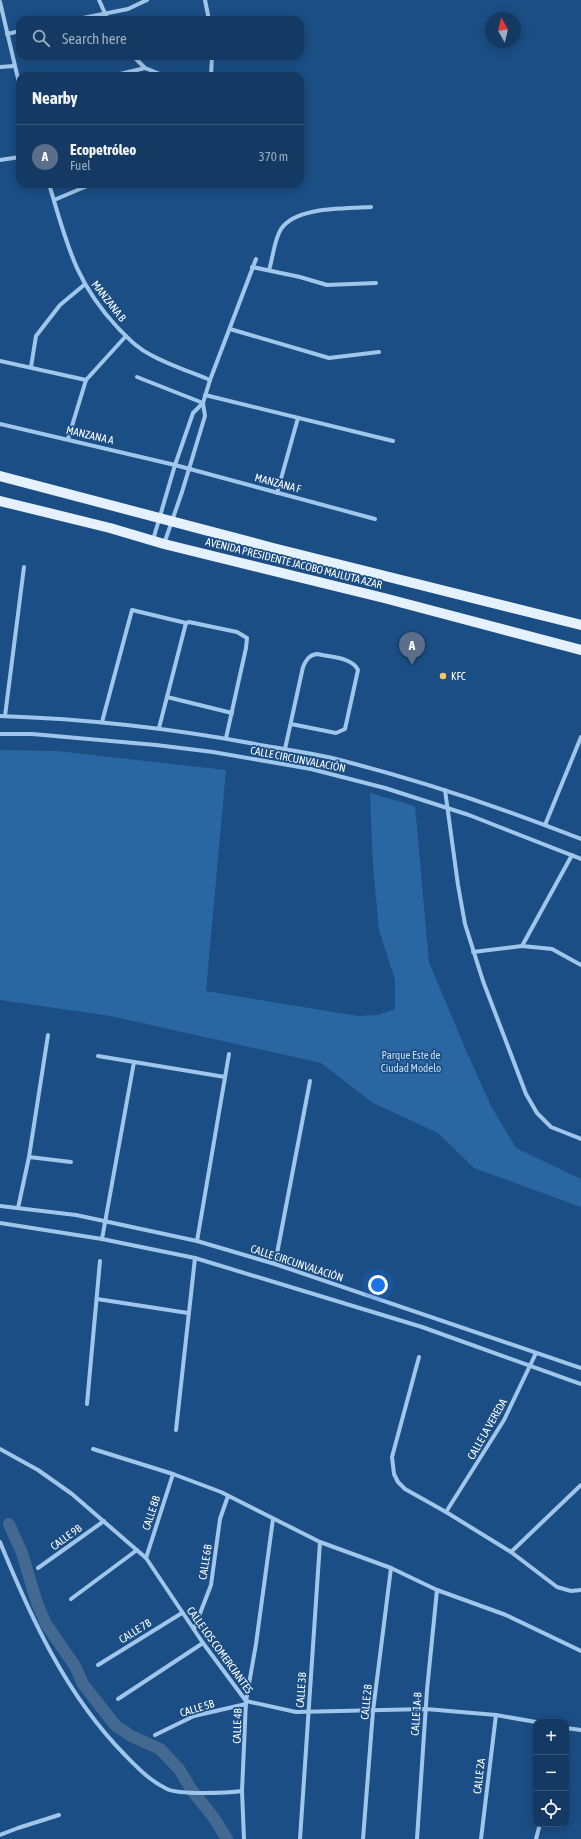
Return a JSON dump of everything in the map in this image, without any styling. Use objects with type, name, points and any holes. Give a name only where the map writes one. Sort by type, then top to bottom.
[{"type":"main road","name":"AVENIDA PRESIDENTE JACOBO MAJLUTA AZAR","points":[[0,476],[581,625]]},
{"type":"main road","name":"AVENIDA PRESIDENTE JACOBO MAJLUTA AZAR","points":[[0,501],[164,544],[377,596],[581,650]]},
{"type":"street","points":[[99,0],[106,16]]},
{"type":"street","points":[[91,16],[128,9],[147,0]]},
{"type":"street","points":[[205,0],[208,16]]},
{"type":"street","points":[[0,2],[16,73]]},
{"type":"street","points":[[7,34],[16,32]]},
{"type":"street","points":[[137,60],[145,68],[155,72]]},
{"type":"street","points":[[211,72],[212,60]]},
{"type":"street","points":[[0,67],[14,66]]},
{"type":"street","points":[[128,72],[145,68]]},
{"type":"street","points":[[0,160],[16,158]]},
{"type":"street","name":"MANZANA B","points":[[50,188],[72,261],[84,285],[105,313],[126,336],[150,355],[210,380]]},
{"type":"street","points":[[54,200],[82,188]]},
{"type":"street","points":[[269,270],[277,238],[281,229],[288,221],[300,214],[371,207]]},
{"type":"street","points":[[164,544],[205,416],[203,403],[210,380],[256,259]]},
{"type":"street","points":[[252,267],[327,285],[376,283]]},
{"type":"street","points":[[31,367],[36,336],[60,305],[84,285]]},
{"type":"street","points":[[230,329],[329,358],[378,352]]},
{"type":"street","points":[[68,439],[86,380],[126,336]]},
{"type":"street","points":[[0,361],[86,380]]},
{"type":"street","points":[[137,377],[203,403]]},
{"type":"street","points":[[205,396],[393,442]]},
{"type":"street","points":[[153,540],[175,465],[193,413],[203,403]]},
{"type":"street","points":[[277,492],[298,418]]},
{"type":"street","name":"MANZANA A","points":[[0,424],[175,465]]},
{"type":"street","name":"MANZANA F","points":[[175,465],[375,519]]},
{"type":"street","points":[[2,716],[24,567]]},
{"type":"street","points":[[102,722],[132,610],[186,623],[189,622],[237,632],[247,638],[226,738]]},
{"type":"street","points":[[159,728],[186,623]]},
{"type":"street","points":[[285,749],[306,660],[312,655],[317,654],[350,661],[355,664],[358,670],[345,729],[336,734],[291,724]]},
{"type":"street","points":[[167,696],[232,713]]},
{"type":"street","name":"CALLE CIRCUNVALACIÓN","points":[[2,716],[102,722],[159,728],[226,738],[331,758],[445,790],[581,839]]},
{"type":"street","name":"CALLE CIRCUNVALACIÓN","points":[[0,734],[32,734],[117,742],[236,756],[311,769],[384,788],[469,816],[581,859]]},
{"type":"street","points":[[544,825],[581,737]]},
{"type":"street","points":[[445,790],[449,810],[458,886],[473,952],[526,1094],[534,1107],[551,1127],[581,1139]]},
{"type":"street","points":[[522,946],[528,938],[572,855]]},
{"type":"street","points":[[473,952],[522,946],[552,949],[581,965]]},
{"type":"street","points":[[18,1208],[29,1157],[48,1035]]},
{"type":"street","points":[[197,1241],[228,1054]]},
{"type":"street","points":[[98,1056],[224,1077]]},
{"type":"street","points":[[102,1239],[134,1062]]},
{"type":"street","points":[[275,1264],[310,1081]]},
{"type":"street","points":[[29,1157],[71,1162]]},
{"type":"street","name":"CALLE CIRCUNVALACIÓN","points":[[0,1206],[76,1215],[197,1241],[275,1264],[581,1368]]},
{"type":"street","points":[[0,1223],[102,1239],[195,1258],[422,1327],[530,1367],[581,1384]]},
{"type":"street","points":[[176,1430],[195,1258]]},
{"type":"street","points":[[87,1404],[100,1261]]},
{"type":"street","points":[[97,1299],[188,1312]]},
{"type":"street","name":"CALLE LA VEREDA","points":[[446,1512],[504,1420],[536,1353]]},
{"type":"street","points":[[419,1357],[392,1456],[392,1465],[398,1482],[405,1489],[511,1552],[557,1587],[571,1591],[581,1590]]},
{"type":"street","name":"CALLE LOS COMERCIANTES","points":[[0,1449],[38,1470],[72,1494],[146,1558],[203,1643],[246,1703],[284,1710],[308,1712],[426,1709],[496,1715],[533,1721]]},
{"type":"street","points":[[93,1449],[173,1474],[221,1492],[320,1542],[391,1568],[437,1590],[517,1620],[581,1651]]},
{"type":"street","name":"CALLE 8B","points":[[146,1558],[173,1474]]},
{"type":"street","points":[[511,1552],[581,1485]]},
{"type":"street","name":"CALLE 6B","points":[[194,1629],[211,1585],[220,1519],[228,1496]]},
{"type":"street","name":"CALLE 4B","points":[[244,1839],[242,1791],[246,1703],[256,1644],[272,1519]]},
{"type":"street","name":"CALLE 9B","points":[[38,1568],[104,1521]]},
{"type":"street","points":[[0,1542],[41,1635],[80,1700],[113,1743],[147,1778],[168,1790],[187,1792],[242,1791]]},
{"type":"street","name":"CALLE 3B","points":[[300,1839],[320,1542]]},
{"type":"street","points":[[71,1600],[137,1550]]},
{"type":"street","name":"CALLE 2B","points":[[363,1839],[373,1711],[391,1568]]},
{"type":"street","name":"CALLE 1A-B","points":[[417,1839],[426,1709],[437,1590]]},
{"type":"street","name":"CALLE 7B","points":[[98,1665],[182,1612]]},
{"type":"street","points":[[118,1699],[203,1643]]},
{"type":"street","name":"CALLE 5B","points":[[155,1735],[194,1716],[246,1703]]},
{"type":"street","name":"CALLE 2A","points":[[481,1839],[496,1715]]},
{"type":"street","points":[[569,1728],[581,1730]]},
{"type":"street","points":[[0,1836],[18,1828],[59,1815]]},
{"type":"street","points":[[536,1839],[539,1827]]},
{"type":"green space","name":"Parque Este de Ciudad Modelo","points":[[0,750],[57,751],[226,770],[206,991],[358,1016],[378,1015],[395,1009],[395,980],[379,930],[373,866],[370,793],[415,806],[429,962],[491,1106],[516,1148],[581,1179],[581,1207],[474,1168],[438,1133],[373,1103],[321,1063],[110,1016],[0,1000]]},
{"type":"waterway","points":[[9,1524],[22,1553],[37,1603],[46,1624],[75,1666],[83,1684],[115,1725],[131,1736],[160,1749],[179,1769],[191,1789],[214,1818],[227,1839]]},
{"type":"place","name":"Ecopetróleo","points":[[412,665]]},
{"type":"place","name":"KFC","points":[[443,676]]}]
